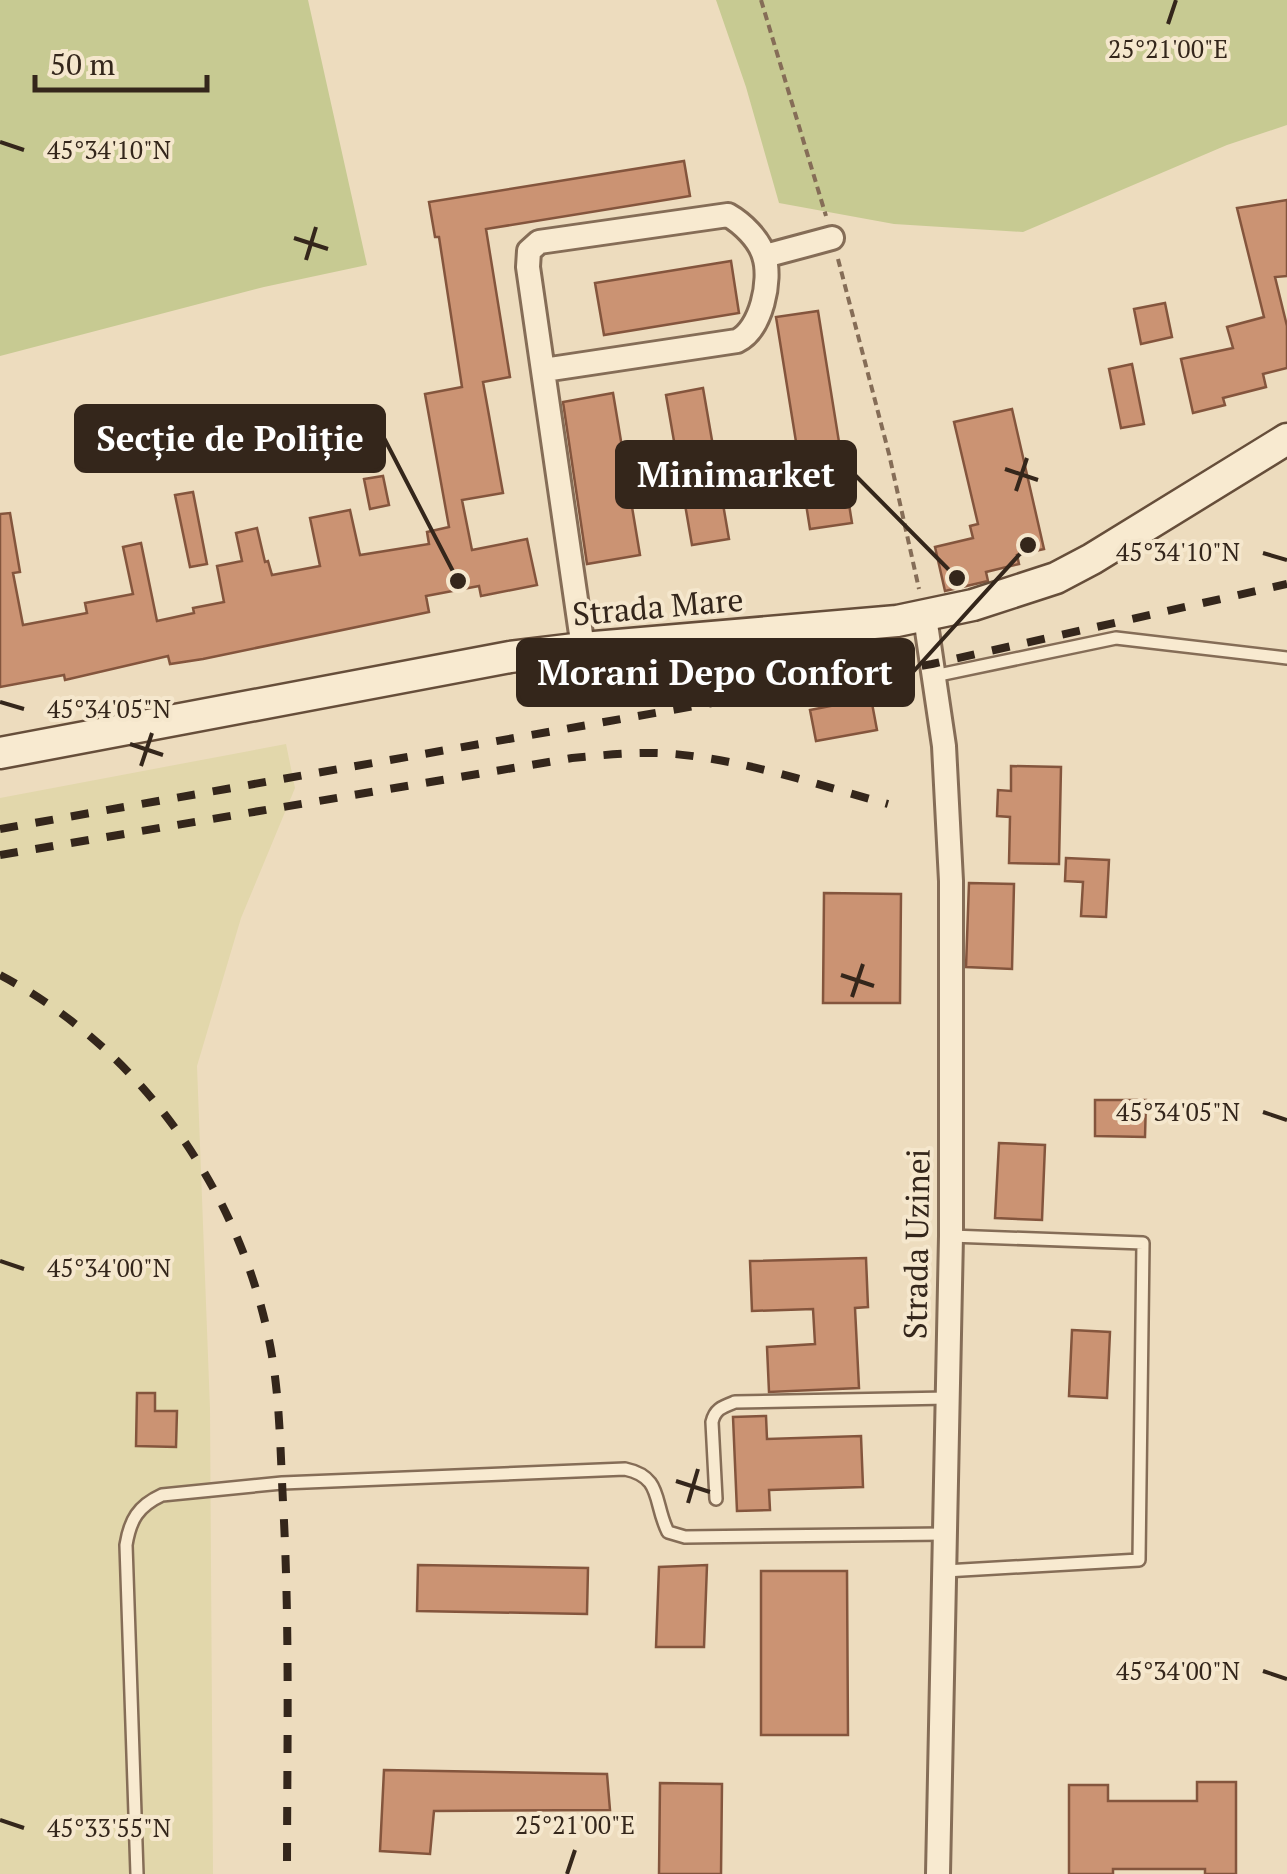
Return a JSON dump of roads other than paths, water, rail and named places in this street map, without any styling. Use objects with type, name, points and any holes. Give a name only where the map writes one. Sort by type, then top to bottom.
[{"type":"main road","name":"Strada Mare","points":[[0,753],[428,671],[583,648],[925,617],[1056,578],[1287,439]]},
{"type":"street","points":[[544,370],[737,341],[748,336],[758,323],[764,294],[764,256],[743,223],[728,216],[539,242],[530,251],[528,267],[583,648]]},
{"type":"street","points":[[764,256],[832,238]]},
{"type":"street","name":"Strada Uzinei","points":[[925,617],[944,746],[951,881],[951,1236],[938,1874]]},
{"type":"lane","points":[[934,676],[1116,638],[1287,658]]},
{"type":"lane","points":[[945,1571],[1140,1560],[1143,1243],[951,1236]]},
{"type":"lane","points":[[716,1499],[712,1422],[714,1412],[721,1407],[734,1402],[948,1398]]},
{"type":"lane","points":[[137,1874],[126,1545],[134,1515],[147,1502],[162,1495],[282,1483],[625,1469],[642,1473],[654,1486],[660,1517],[668,1532],[685,1537],[945,1534]]},
{"type":"railway","points":[[0,829],[932,664],[1287,584]]},
{"type":"railway","points":[[0,855],[572,758],[623,754],[674,754],[727,762],[888,804]]},
{"type":"railway","points":[[0,975],[50,1005],[137,1081],[205,1174],[253,1279],[272,1356],[280,1439],[287,1642],[287,1874]]},
{"type":"place","name":"Morani Depo Confort","points":[[1028,545]]},
{"type":"place","name":"Minimarket","points":[[957,578]]},
{"type":"place","name":"Secție de Poliție","points":[[458,581]]}]
